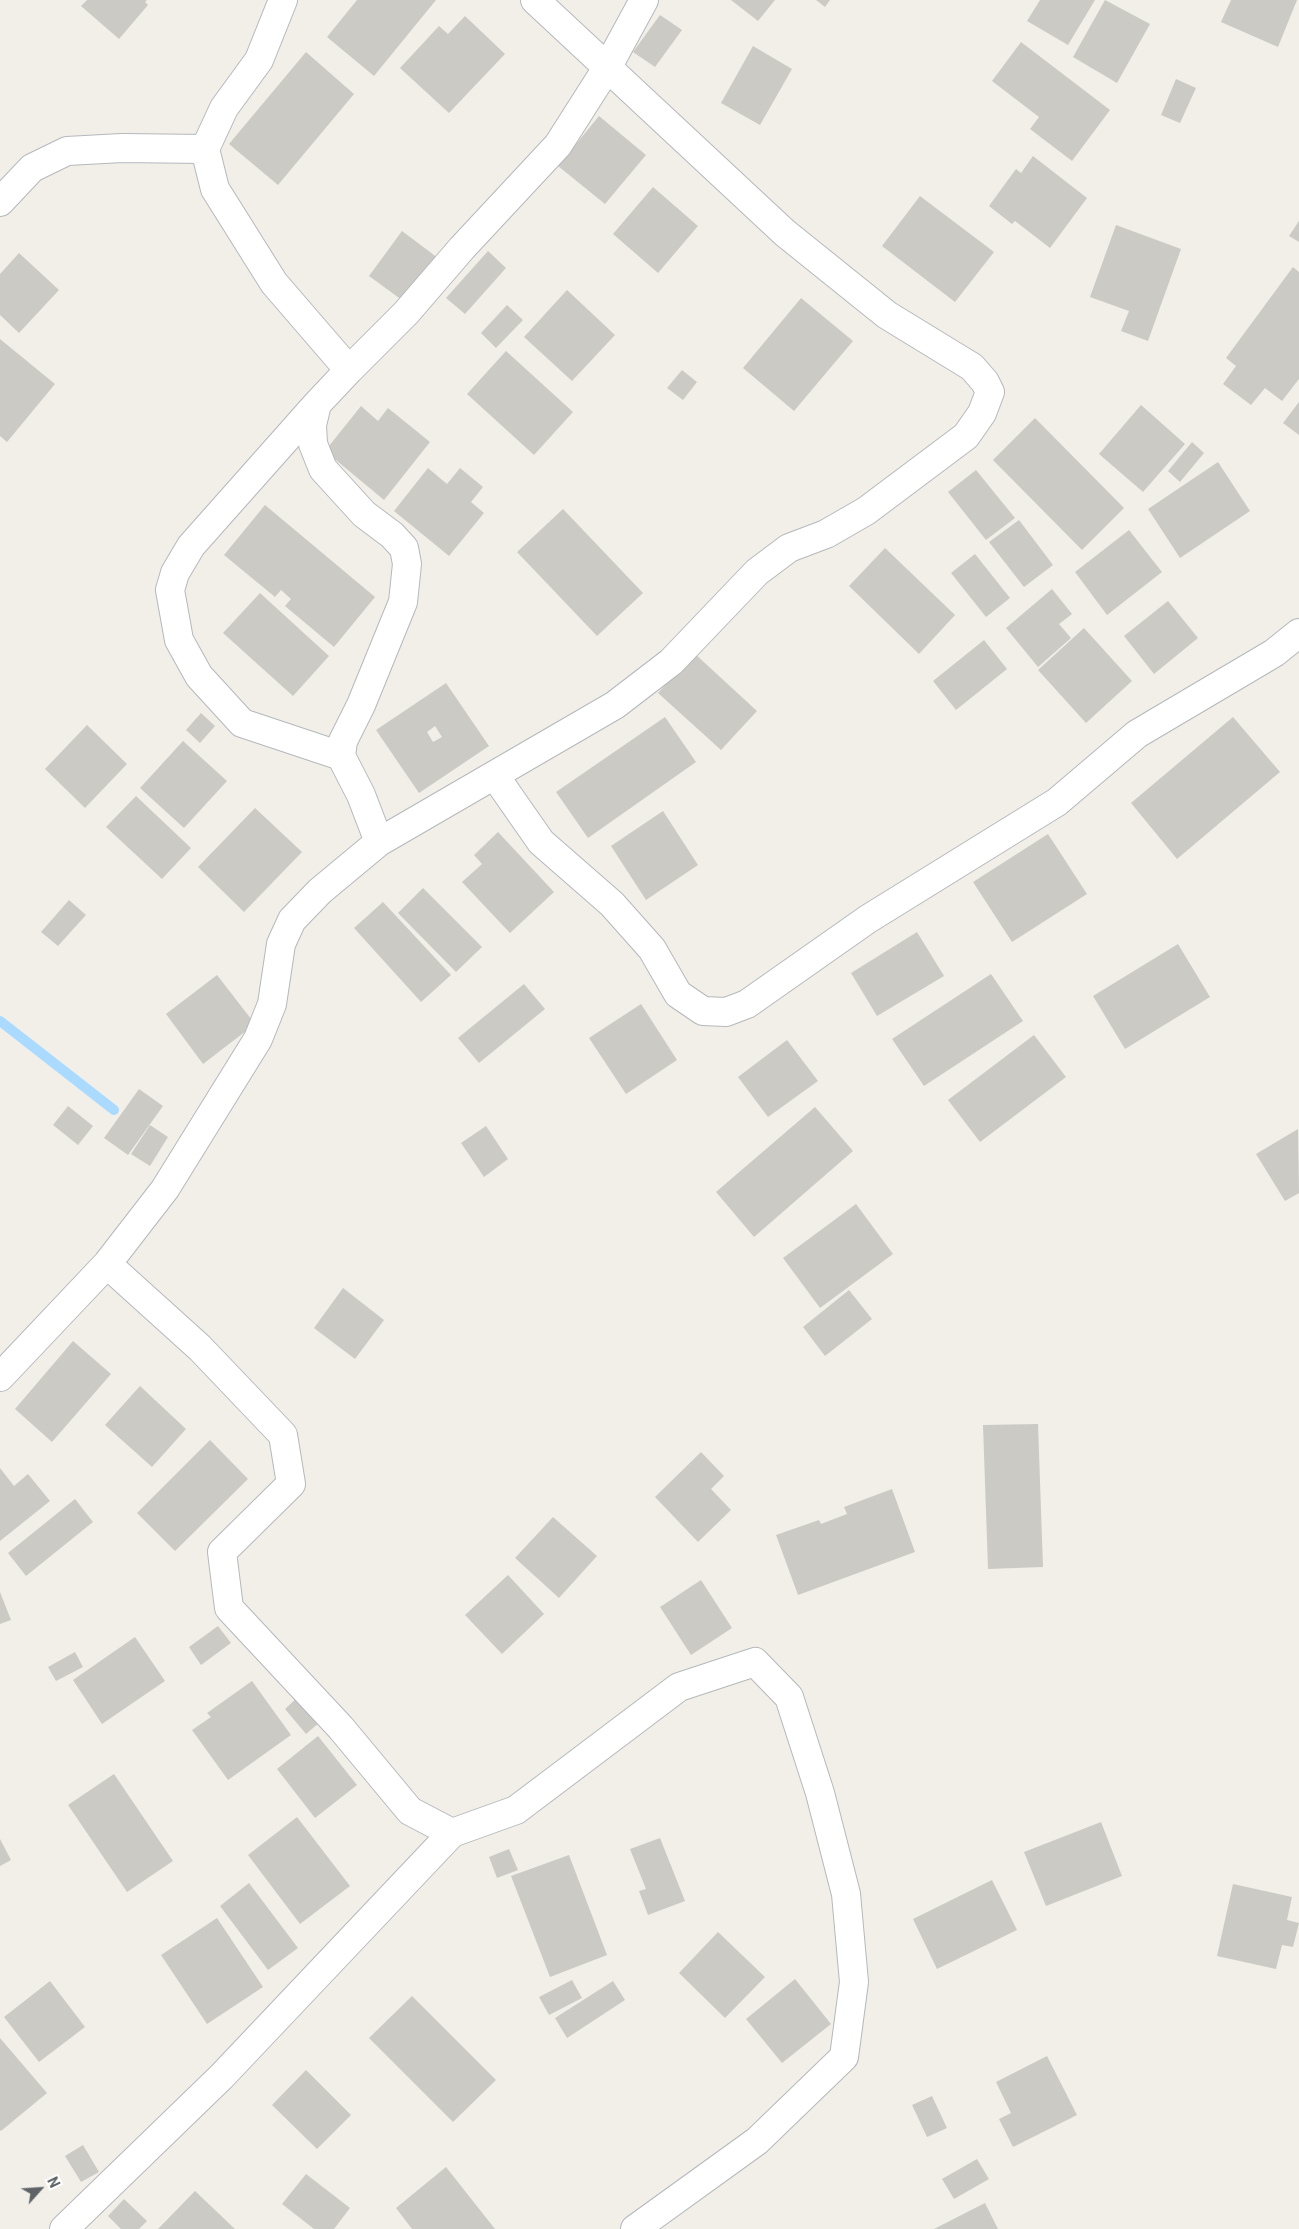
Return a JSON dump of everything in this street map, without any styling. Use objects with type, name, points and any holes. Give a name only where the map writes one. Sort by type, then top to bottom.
[{"type":"street","points":[[283,0],[259,60],[224,108],[205,149],[215,189],[274,283],[349,370]]},
{"type":"street","points":[[0,1377],[108,1264],[165,1189],[258,1039],[272,1004],[281,944],[292,920],[320,892],[378,842],[615,705],[672,662],[757,572],[789,548],[826,534],[866,511],[966,436],[982,413],[990,392],[985,382],[972,367],[887,315],[784,233],[535,0]]},
{"type":"street","points":[[341,756],[242,723],[199,676],[179,640],[170,590],[175,573],[191,546],[317,404],[406,313],[462,248],[558,145],[607,68],[644,0]]},
{"type":"street","points":[[0,202],[32,168],[67,151],[122,148],[205,149]]},
{"type":"street","points":[[317,404],[312,425],[313,444],[323,469],[364,514],[404,548],[407,564],[403,602],[361,705],[343,741],[341,756],[360,795],[378,842]]},
{"type":"street","points":[[495,776],[541,842],[612,904],[652,949],[678,994],[703,1011],[726,1012],[747,1004],[868,919],[1057,802],[1137,734],[1274,653],[1299,633]]},
{"type":"street","points":[[108,1264],[200,1348],[283,1435],[290,1484],[222,1552],[228,1608],[341,1728],[410,1811],[452,1833]]},
{"type":"street","points":[[64,2229],[221,2077],[452,1833],[516,1810],[679,1687],[755,1662],[789,1697],[820,1793],[846,1894],[854,1982],[844,2057],[757,2141],[635,2229]]},
{"type":"building","points":[[87,0],[147,0],[145,2],[148,5],[119,39],[81,6]]},
{"type":"building","points":[[357,0],[436,0],[374,76],[327,37]]},
{"type":"building","points":[[731,0],[775,0],[758,21]]},
{"type":"building","points":[[816,0],[830,0],[825,7]]},
{"type":"building","points":[[1040,0],[1095,0],[1068,45],[1027,21]]},
{"type":"building","points":[[1105,0],[1150,24],[1117,83],[1073,57]]},
{"type":"building","points":[[1231,0],[1297,0],[1278,47],[1221,22]]},
{"type":"building","points":[[660,15],[682,30],[655,67],[633,52]]},
{"type":"building","points":[[465,16],[505,54],[449,113],[400,68],[439,26],[448,34]]},
{"type":"building","points":[[1021,42],[1110,110],[1072,161],[1030,129],[1039,117],[992,81]]},
{"type":"building","points":[[753,46],[792,69],[760,125],[721,103]]},
{"type":"building","points":[[306,52],[354,94],[278,185],[229,144]]},
{"type":"building","points":[[1176,79],[1196,88],[1180,123],[1161,115]]},
{"type":"building","points":[[599,116],[646,155],[605,204],[558,166]]},
{"type":"building","points":[[1033,156],[1087,198],[1050,248],[1015,221],[1012,224],[989,206],[1016,169],[1021,173]]},
{"type":"building","points":[[653,187],[698,226],[658,273],[613,234]]},
{"type":"building","points":[[920,196],[994,252],[955,302],[882,246]]},
{"type":"building","points":[[1299,221],[1299,242],[1289,236]]},
{"type":"building","points":[[1116,225],[1181,249],[1148,341],[1121,331],[1129,311],[1090,297]]},
{"type":"building","points":[[402,231],[438,258],[406,303],[369,276]]},
{"type":"building","points":[[488,251],[506,268],[465,314],[446,298]]},
{"type":"building","points":[[19,253],[59,290],[19,333],[0,315],[0,274]]},
{"type":"building","points":[[1293,267],[1299,272],[1299,379],[1282,401],[1265,388],[1251,405],[1223,384],[1236,366],[1226,358]]},
{"type":"building","points":[[567,290],[615,335],[572,381],[524,337]]},
{"type":"building","points":[[801,298],[853,341],[794,411],[743,368]]},
{"type":"building","points":[[507,305],[523,320],[496,348],[481,333]]},
{"type":"building","points":[[0,339],[55,384],[7,442],[0,436]]},
{"type":"building","points":[[506,351],[573,412],[534,455],[467,394]]},
{"type":"building","points":[[682,370],[697,382],[683,400],[667,388]]},
{"type":"building","points":[[1299,402],[1299,435],[1283,423]]},
{"type":"building","points":[[1141,405],[1185,444],[1143,492],[1099,454]]},
{"type":"building","points":[[361,406],[378,421],[388,408],[430,442],[384,500],[325,451]]},
{"type":"building","points":[[1035,418],[1124,508],[1082,550],[993,460]]},
{"type":"building","points":[[1192,442],[1204,453],[1180,482],[1168,471]]},
{"type":"building","points":[[1218,462],[1250,511],[1180,558],[1148,509]]},
{"type":"building","points":[[428,468],[447,484],[460,468],[483,487],[471,502],[484,513],[449,556],[394,511]]},
{"type":"building","points":[[976,470],[1015,518],[986,540],[948,492]]},
{"type":"building","points":[[265,505],[375,597],[334,647],[285,606],[291,599],[281,590],[275,597],[224,555]]},
{"type":"building","points":[[563,509],[643,593],[597,636],[517,552]]},
{"type":"building","points":[[1019,520],[1053,565],[1024,587],[989,542]]},
{"type":"building","points":[[1129,530],[1162,572],[1107,615],[1075,572]]},
{"type":"building","points":[[885,548],[955,615],[919,654],[849,586]]},
{"type":"building","points":[[975,554],[1010,598],[986,617],[951,573]]},
{"type":"building","points":[[1052,589],[1072,614],[1059,624],[1071,638],[1038,667],[1006,628]]},
{"type":"building","points":[[260,593],[329,656],[293,696],[223,633]]},
{"type":"building","points":[[1168,601],[1198,638],[1154,674],[1124,636]]},
{"type":"building","points":[[1084,628],[1132,681],[1086,723],[1038,670]]},
{"type":"building","points":[[984,640],[1007,669],[956,710],[933,681]]},
{"type":"building","points":[[694,653],[757,711],[721,750],[658,693]]},
{"type":"building","points":[[446,683],[489,746],[419,793],[376,730]],"holes":[[[435,726],[442,737],[433,742],[427,732]]]},
{"type":"building","points":[[201,713],[215,726],[200,743],[186,730]]},
{"type":"building","points":[[665,717],[696,762],[588,838],[556,792]]},
{"type":"building","points":[[1233,717],[1280,772],[1177,859],[1131,803]]},
{"type":"building","points":[[87,725],[127,764],[85,808],[45,769]]},
{"type":"building","points":[[183,741],[227,781],[184,828],[140,788]]},
{"type":"building","points":[[136,796],[191,848],[162,879],[106,827]]},
{"type":"building","points":[[255,808],[302,852],[244,912],[198,867]]},
{"type":"building","points":[[663,811],[698,865],[646,900],[611,846]]},
{"type":"building","points":[[498,832],[554,892],[510,933],[462,882],[482,864],[474,855]]},
{"type":"building","points":[[1048,834],[1087,894],[1012,942],[973,882]]},
{"type":"building","points":[[423,888],[482,947],[456,972],[398,913]]},
{"type":"building","points":[[69,900],[86,915],[58,946],[41,932]]},
{"type":"building","points":[[383,902],[451,975],[421,1002],[354,928]]},
{"type":"building","points":[[917,932],[944,976],[877,1016],[851,973]]},
{"type":"building","points":[[1178,944],[1210,997],[1125,1049],[1093,996]]},
{"type":"building","points":[[991,974],[1023,1021],[924,1086],[892,1039]]},
{"type":"building","points":[[217,975],[255,1024],[203,1064],[166,1014]]},
{"type":"building","points":[[524,984],[545,1009],[479,1063],[458,1038]]},
{"type":"building","points":[[641,1004],[677,1060],[626,1094],[589,1038]]},
{"type":"building","points":[[1034,1035],[1066,1077],[980,1142],[948,1100]]},
{"type":"building","points":[[787,1040],[818,1081],[768,1117],[738,1077]]},
{"type":"building","points":[[139,1089],[163,1106],[128,1155],[104,1138]]},
{"type":"building","points":[[68,1106],[93,1126],[78,1145],[53,1125]]},
{"type":"building","points":[[815,1107],[853,1151],[754,1237],[716,1192]]},
{"type":"building","points":[[150,1125],[168,1137],[150,1166],[131,1154]]},
{"type":"building","points":[[486,1126],[508,1159],[484,1177],[461,1143]]},
{"type":"building","points":[[1298,1129],[1299,1193],[1285,1201],[1256,1154]]},
{"type":"building","points":[[856,1204],[893,1254],[820,1308],[783,1258]]},
{"type":"building","points":[[343,1288],[384,1320],[355,1359],[314,1328]]},
{"type":"building","points":[[849,1290],[872,1319],[825,1356],[803,1327]]},
{"type":"building","points":[[73,1341],[111,1374],[52,1442],[15,1409]]},
{"type":"building","points":[[140,1386],[186,1429],[152,1467],[105,1425]]},
{"type":"building","points":[[1038,1424],[1043,1567],[988,1569],[983,1425]]},
{"type":"building","points":[[210,1440],[248,1479],[175,1551],[137,1513]]},
{"type":"building","points":[[701,1452],[724,1476],[711,1489],[731,1510],[698,1542],[655,1497]]},
{"type":"building","points":[[0,1468],[14,1486],[28,1474],[50,1501],[0,1541]]},
{"type":"building","points":[[892,1489],[915,1552],[798,1595],[776,1535],[819,1520],[821,1524],[847,1514],[844,1507]]},
{"type":"building","points":[[75,1499],[93,1522],[26,1576],[8,1553]]},
{"type":"building","points":[[553,1517],[597,1556],[559,1598],[515,1558]]},
{"type":"building","points":[[508,1575],[544,1614],[502,1654],[465,1615]]},
{"type":"building","points":[[701,1580],[732,1628],[691,1655],[660,1607]]},
{"type":"building","points":[[0,1592],[11,1620],[0,1624]]},
{"type":"building","points":[[218,1626],[231,1643],[201,1665],[189,1647]]},
{"type":"building","points":[[135,1637],[165,1681],[102,1724],[73,1680]]},
{"type":"building","points":[[75,1652],[83,1667],[56,1681],[48,1667]]},
{"type":"building","points":[[252,1681],[291,1735],[228,1780],[192,1730],[211,1717],[207,1713]]},
{"type":"building","points":[[298,1697],[320,1722],[306,1734],[285,1709]]},
{"type":"building","points":[[318,1736],[357,1785],[315,1818],[277,1769]]},
{"type":"building","points":[[114,1774],[173,1861],[127,1892],[68,1805]]},
{"type":"building","points":[[297,1817],[350,1886],[300,1924],[248,1855]]},
{"type":"building","points":[[1101,1822],[1122,1876],[1046,1906],[1024,1852]]},
{"type":"building","points":[[660,1838],[685,1901],[648,1915],[639,1891],[646,1889],[630,1849]]},
{"type":"building","points":[[0,1839],[11,1860],[0,1866]]},
{"type":"building","points":[[509,1849],[518,1870],[497,1878],[489,1857]]},
{"type":"building","points":[[569,1855],[607,1955],[550,1977],[511,1876]]},
{"type":"building","points":[[992,1880],[1017,1930],[937,1969],[913,1919]]},
{"type":"building","points":[[249,1883],[298,1948],[268,1970],[220,1906]]},
{"type":"building","points":[[1233,1884],[1292,1897],[1287,1920],[1299,1923],[1293,1947],[1282,1945],[1276,1969],[1217,1956]]},
{"type":"building","points":[[217,1918],[263,1987],[207,2024],[161,1955]]},
{"type":"building","points":[[718,1932],[765,1977],[725,2018],[679,1973]]},
{"type":"building","points":[[795,1979],[831,2024],[782,2063],[746,2019]]},
{"type":"building","points":[[572,1980],[582,1998],[549,2015],[539,1997]]},
{"type":"building","points":[[50,1981],[85,2027],[39,2062],[4,2017]]},
{"type":"building","points":[[613,1981],[625,2000],[567,2038],[555,2018]]},
{"type":"building","points":[[412,1996],[496,2080],[453,2122],[369,2038]]},
{"type":"building","points":[[0,2038],[47,2093],[1,2131],[0,2130]]},
{"type":"building","points":[[1047,2056],[1077,2115],[1013,2147],[999,2119],[1011,2113],[996,2082]]},
{"type":"building","points":[[306,2070],[351,2115],[317,2149],[272,2105]]},
{"type":"building","points":[[932,2096],[947,2128],[927,2137],[912,2105]]},
{"type":"building","points":[[83,2145],[99,2172],[81,2182],[65,2156]]},
{"type":"building","points":[[977,2159],[989,2179],[954,2199],[942,2179]]},
{"type":"building","points":[[446,2167],[495,2229],[412,2229],[396,2208]]},
{"type":"building","points":[[306,2174],[350,2208],[334,2229],[314,2229],[282,2204]]},
{"type":"building","points":[[195,2191],[235,2229],[158,2229]]},
{"type":"building","points":[[124,2199],[147,2221],[139,2229],[121,2229],[108,2216]]},
{"type":"building","points":[[985,2203],[998,2229],[934,2229]]},
{"type":"waterway","points":[[0,1021],[114,1110]]}]
